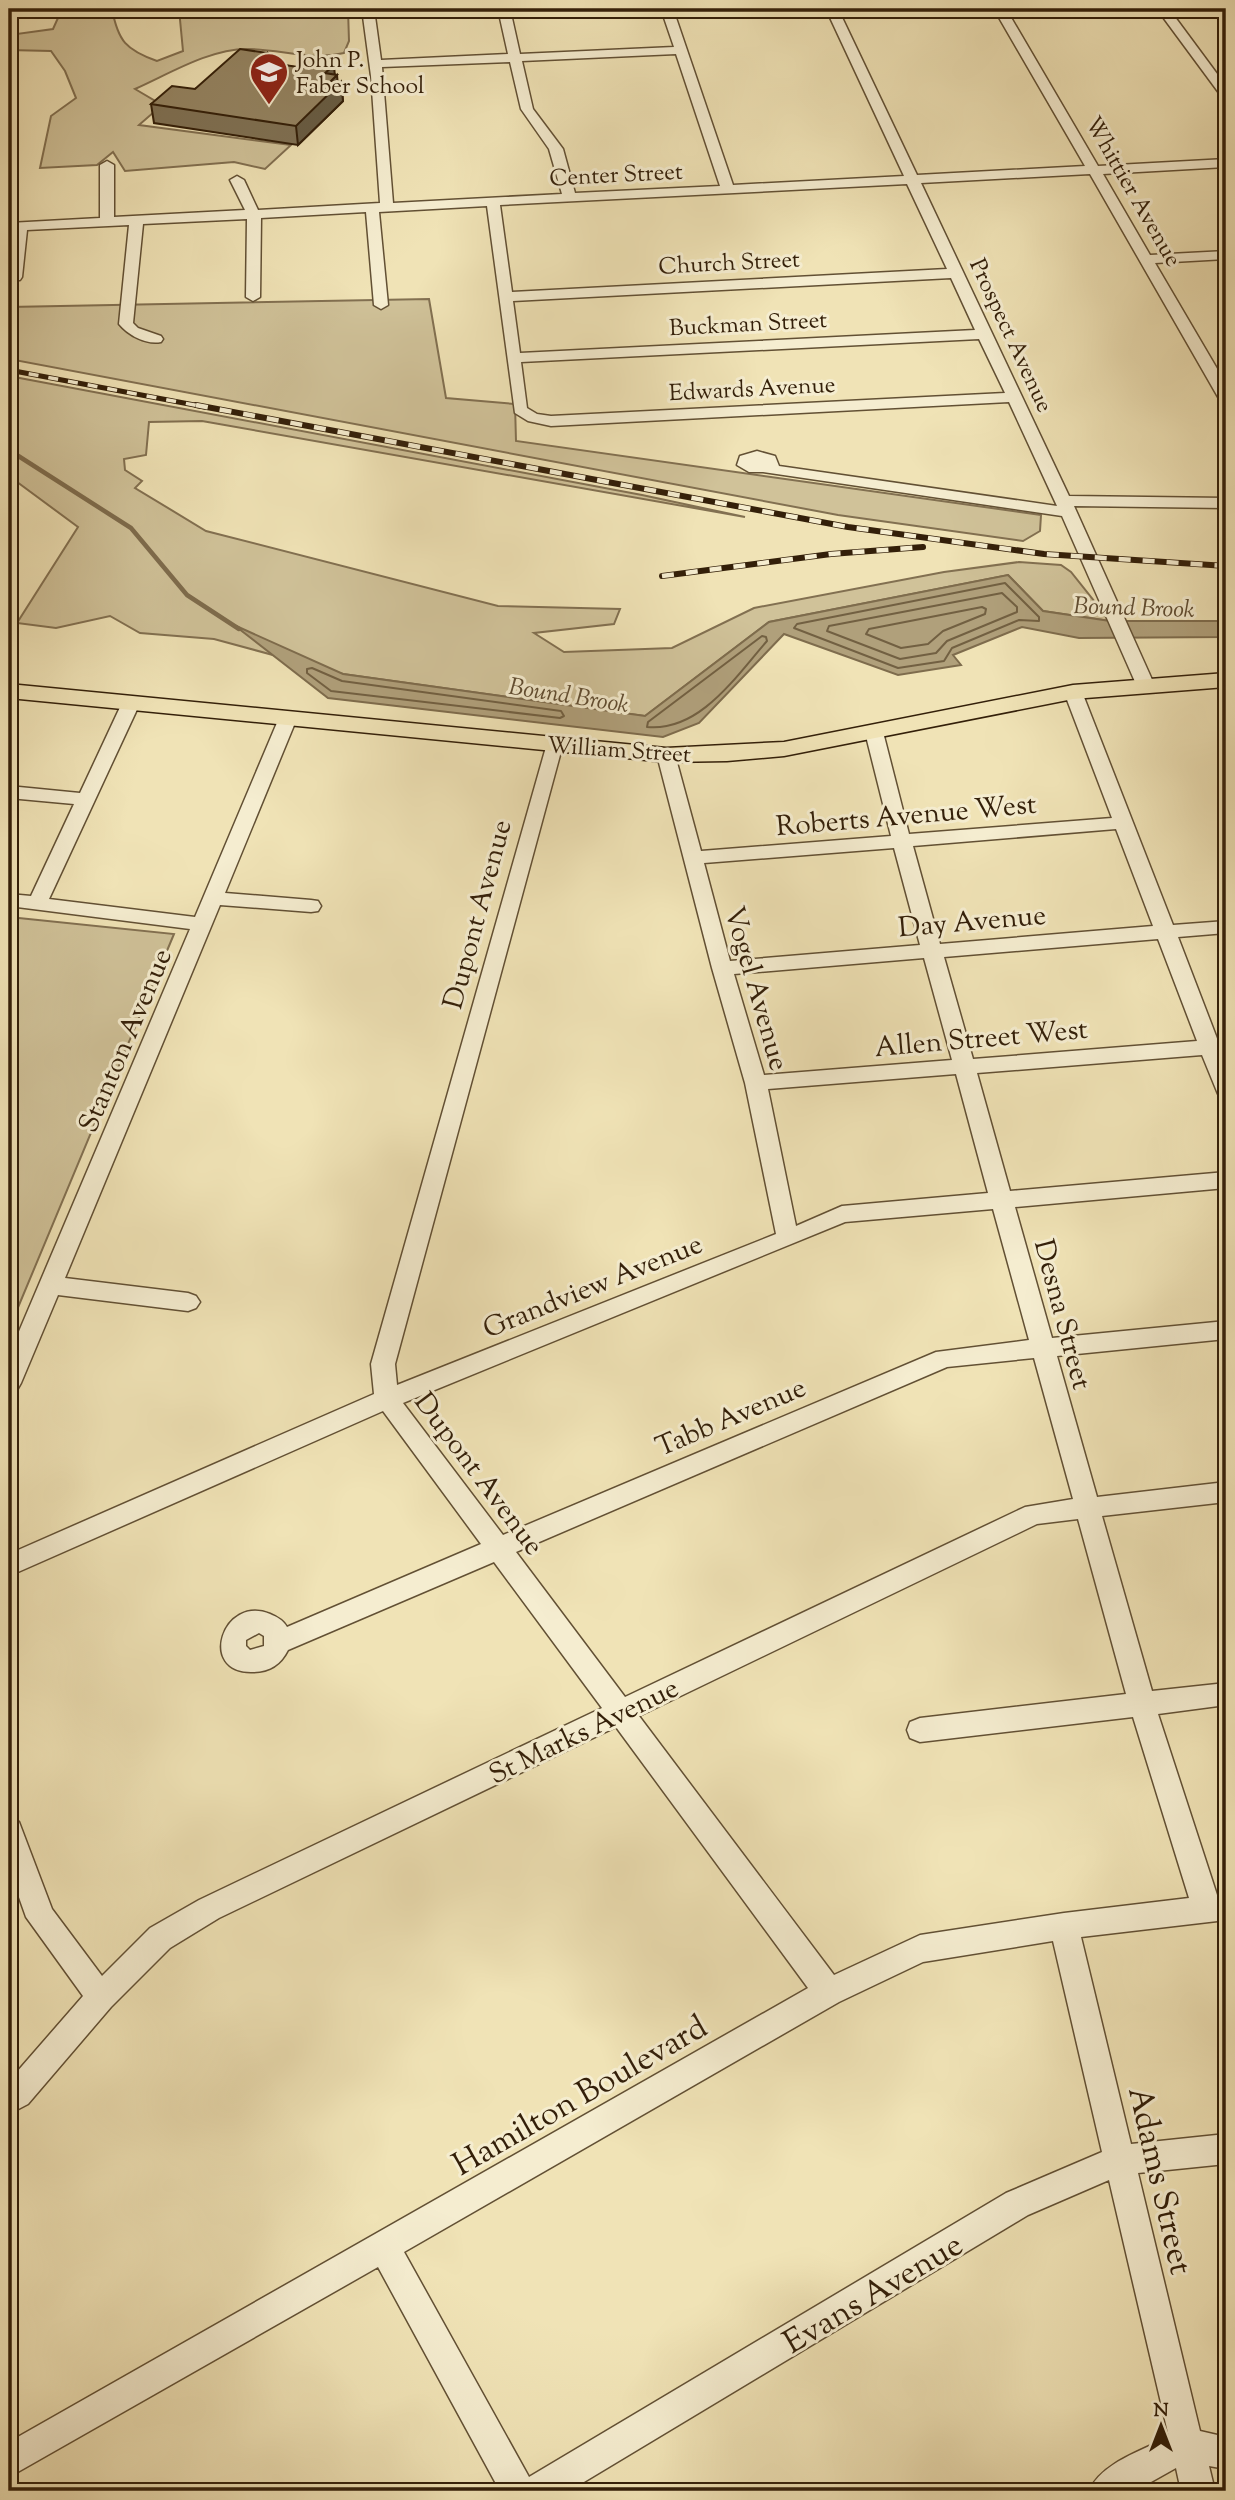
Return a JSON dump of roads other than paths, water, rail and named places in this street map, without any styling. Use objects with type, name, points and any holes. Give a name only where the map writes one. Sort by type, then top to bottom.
[{"type":"main road","name":"William Street","points":[[9,691],[666,755],[784,749],[1073,692],[1145,684],[1225,683]]},
{"type":"street","points":[[368,9],[374,64],[381,304]]},
{"type":"street","points":[[504,9],[527,109],[556,149],[570,198]]},
{"type":"street","points":[[667,9],[728,190]]},
{"type":"street","name":"Prospect Avenue","points":[[832,9],[1065,506],[1145,684]]},
{"type":"street","name":"Whittier Avenue","points":[[999,9],[1096,169],[1226,397]]},
{"type":"street","points":[[1163,9],[1226,94]]},
{"type":"street","points":[[374,64],[682,50]]},
{"type":"street","name":"Center Street","points":[[14,227],[1226,163]]},
{"type":"street","points":[[107,165],[107,222]]},
{"type":"street","points":[[237,180],[254,215],[253,296]]},
{"type":"street","points":[[493,202],[513,358]]},
{"type":"street","points":[[136,220],[126,324],[133,331],[156,339]]},
{"type":"street","points":[[14,227],[21,236],[15,276]]},
{"type":"street","points":[[1147,259],[1226,255]]},
{"type":"street","name":"Church Street","points":[[505,297],[956,273]]},
{"type":"street","name":"Buckman Street","points":[[513,358],[985,334]]},
{"type":"street","name":"Edwards Avenue","points":[[513,358],[520,410],[533,418],[551,421],[1014,397]]},
{"type":"street","points":[[767,468],[1065,506],[1226,503]]},
{"type":"street","points":[[1073,692],[1226,1089]]},
{"type":"street","points":[[38,902],[131,703]]},
{"type":"street","name":"Stanton Avenue","points":[[9,1383],[288,718]]},
{"type":"street","name":"Desna Street","points":[[874,732],[902,843],[1142,1704],[1217,1908]]},
{"type":"street","name":"Dupont Avenue","points":[[554,744],[383,1364],[387,1399],[829,1992]]},
{"type":"street","name":"Vogel Avenue","points":[[666,755],[722,968],[757,1083],[783,1222],[789,1238]]},
{"type":"street","points":[[9,792],[86,799]]},
{"type":"street","name":"Roberts Avenue West","points":[[694,858],[1123,823]]},
{"type":"street","points":[[214,898],[312,906]]},
{"type":"street","points":[[9,900],[203,924]]},
{"type":"street","name":"Day Avenue","points":[[722,968],[1226,927]]},
{"type":"street","name":"Allen Street West","points":[[757,1083],[1210,1047]]},
{"type":"street","name":"Grandview Avenue","points":[[9,1565],[387,1399],[789,1238],[842,1214],[1226,1180]]},
{"type":"street","points":[[51,1285],[188,1302]]},
{"type":"street","name":"Tabb Avenue","points":[[279,1642],[944,1358],[1226,1330]]},
{"type":"street","name":"St Marks Avenue","points":[[9,2099],[17,2094],[101,1997],[160,1938],[209,1909],[1034,1514],[1226,1492]]},
{"type":"street","points":[[920,1730],[1226,1694]]},
{"type":"street","points":[[9,1831],[40,1917],[101,1997]]},
{"type":"street","name":"Hamilton Boulevard","points":[[9,2460],[386,2248],[829,1992],[920,1949],[1064,1926],[1217,1908]]},
{"type":"street","name":"Adams Street","points":[[1064,1926],[1198,2491]]},
{"type":"street","name":"Evans Avenue","points":[[538,2491],[1017,2204],[1120,2160],[1226,2149]]},
{"type":"street","points":[[386,2248],[517,2491]]},
{"type":"street","points":[[1106,2491],[1137,2470],[1187,2445],[1226,2453]]},
{"type":"water","points":[[1008,575],[1043,611],[1110,621],[1226,621],[1226,637],[1079,638],[1022,627],[953,655],[961,665],[898,675],[784,634],[699,723],[663,737],[328,698],[234,625],[343,674],[645,716],[769,622]]},
{"type":"waterway","name":"Bound Brook","points":[[9,450],[131,528],[187,595],[239,629]]},
{"type":"railway","points":[[9,370],[205,407]]},
{"type":"railway","points":[[196,405],[848,527],[1044,554],[1226,566]]},
{"type":"railway","points":[[662,576],[831,554],[923,547]]},
{"type":"place","name":"John P. Faber School","points":[[269,106]]}]
